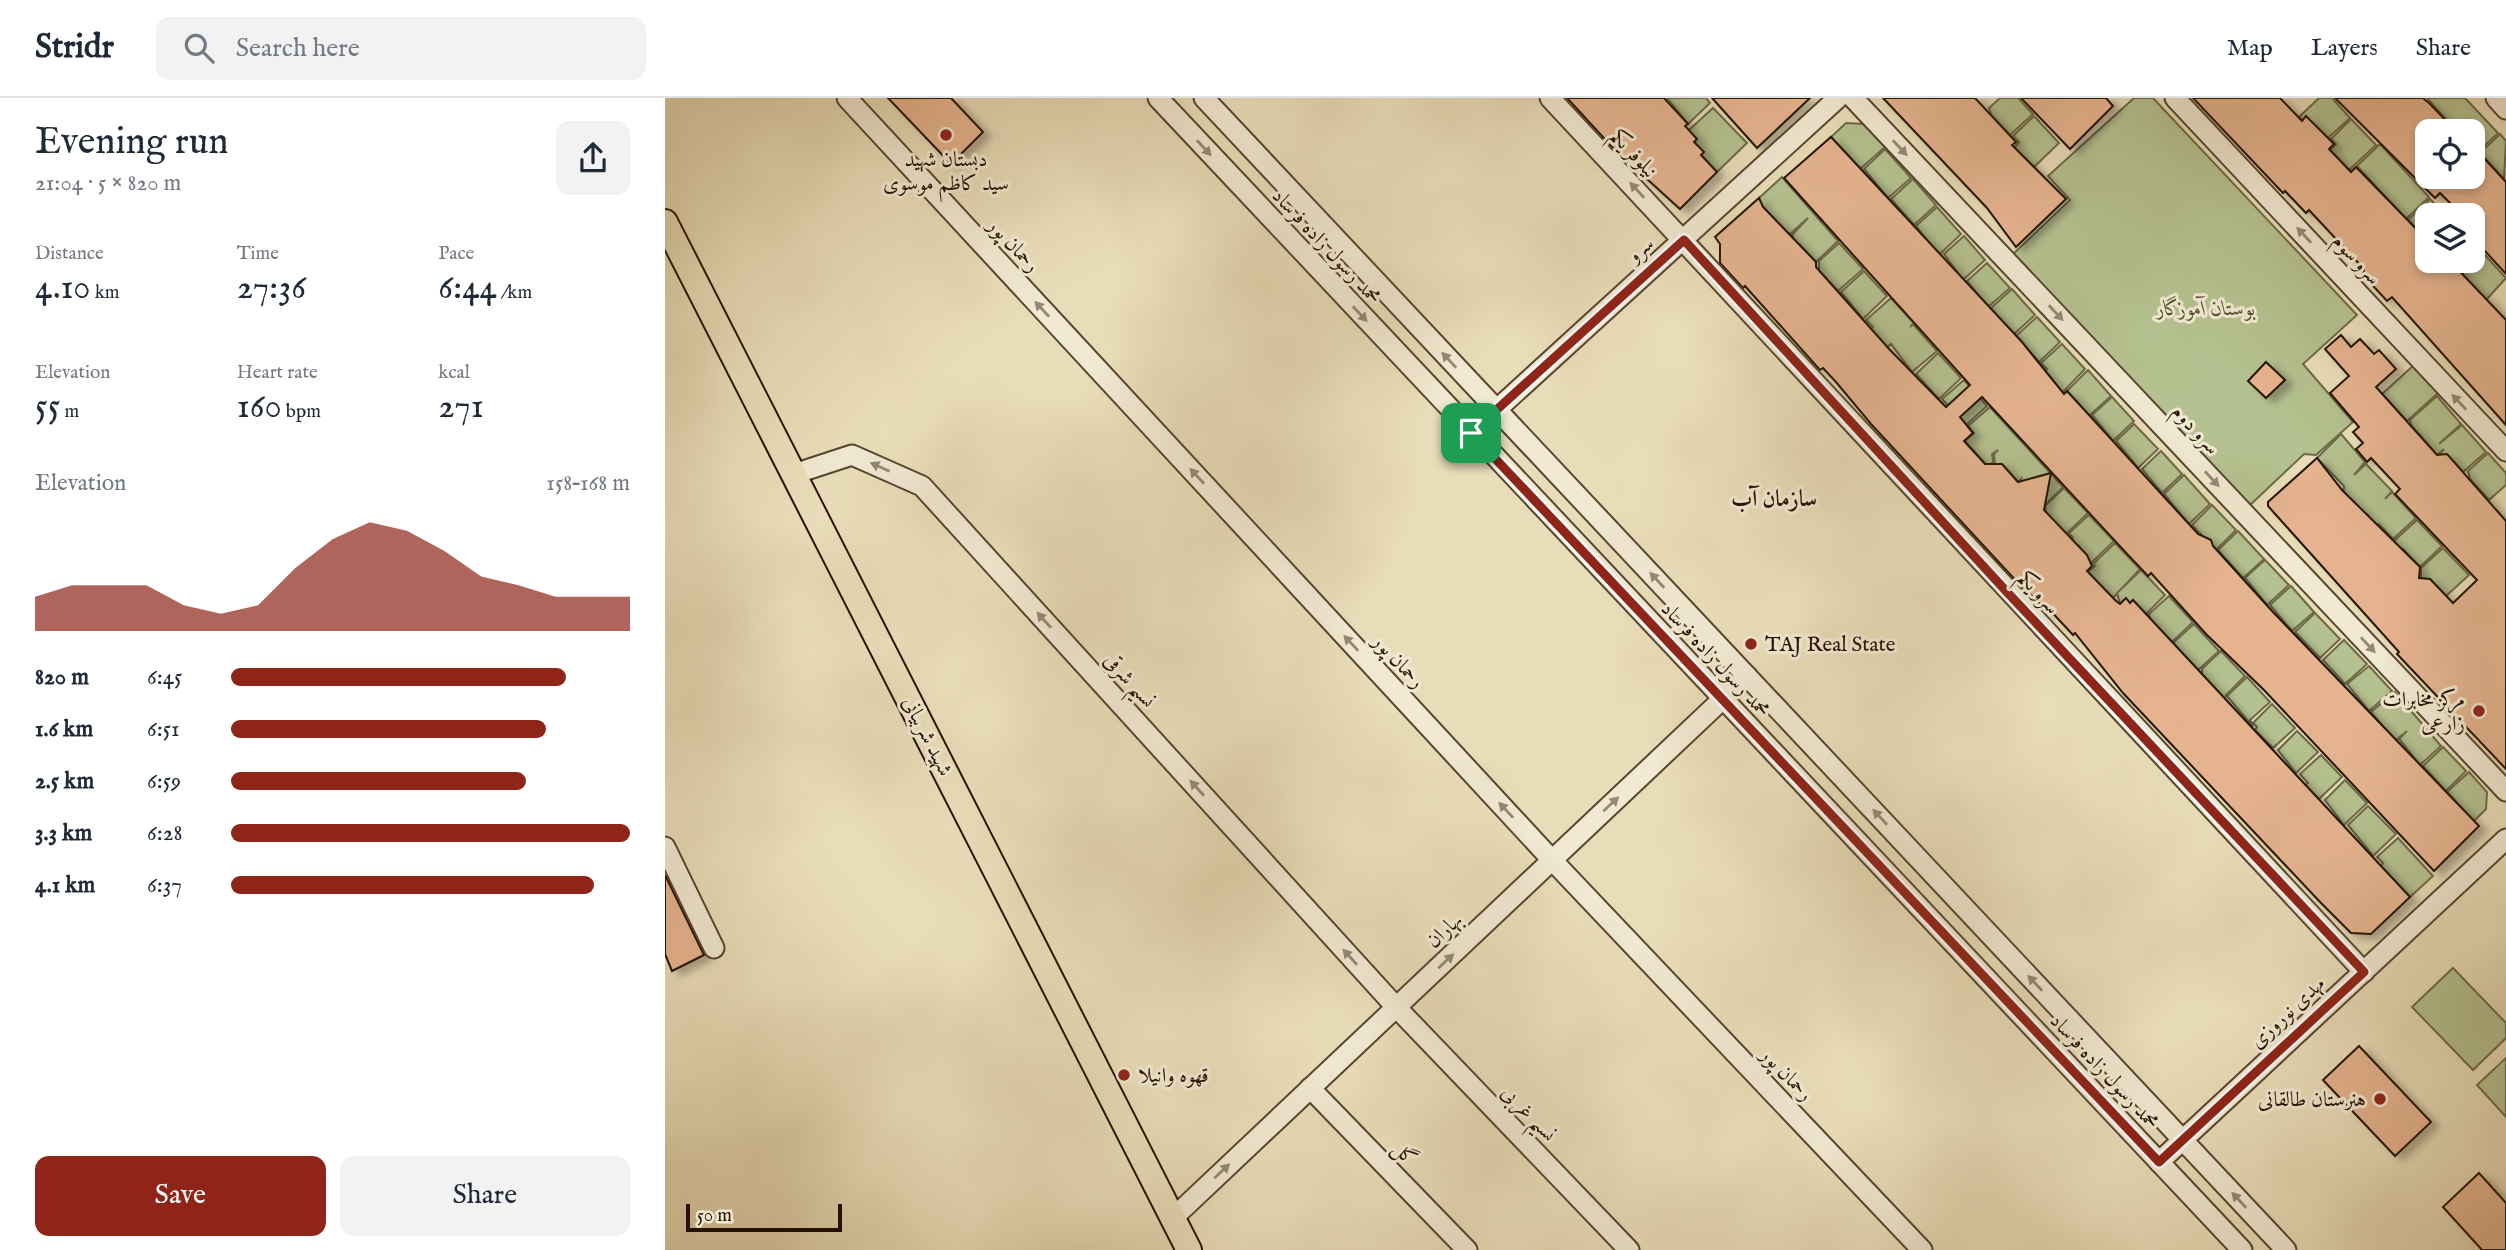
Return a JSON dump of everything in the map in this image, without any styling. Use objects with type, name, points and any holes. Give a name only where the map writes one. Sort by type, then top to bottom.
[{"type":"main road","name":"شهید شربیانی","points":[[665,222],[1189,1250]]},
{"type":"street","name":"رحمان پور","points":[[847,98],[1552,860],[1922,1250]]},
{"type":"street","name":"محمد رسول زاده فرساد","points":[[1158,98],[2242,1250]]},
{"type":"street","name":"نیلوفر یکم","points":[[1550,98],[1684,240]]},
{"type":"street","name":"سرو","points":[[1471,433],[1838,98]]},
{"type":"street","name":"سرو دوم","points":[[1853,98],[2506,791]]},
{"type":"street","name":"سرو سوم","points":[[2175,98],[2506,452]]},
{"type":"street","points":[[2496,98],[2506,109]]},
{"type":"street","name":"محمد رسول زاده فرساد","points":[[1205,99],[2286,1250]]},
{"type":"street","points":[[1183,125],[1205,99]]},
{"type":"street","name":"سرو یکم","points":[[1684,240],[2006,591],[2364,972]]},
{"type":"street","name":"نسیم شرقی","points":[[794,474],[852,455],[922,486],[1396,1007]]},
{"type":"street","name":"بهاران","points":[[1173,1218],[1747,676]]},
{"type":"street","name":"مهدی نوروزی","points":[[2159,1162],[2506,839]]},
{"type":"street","points":[[665,847],[714,948]]},
{"type":"street","points":[[1918,907],[1942,884]]},
{"type":"street","name":"نسیم غربی","points":[[1396,1007],[1629,1250]]},
{"type":"street","name":"گل","points":[[1310,1088],[1467,1250]]},
{"type":"green space","points":[[1667,98],[1706,98],[1710,103],[1688,124]]},
{"type":"green space","points":[[2000,98],[2018,98],[2033,114],[2010,135],[1991,115],[1989,108]]},
{"type":"green space","name":"بوستان آموزگار","points":[[2134,98],[2153,98],[2357,315],[2303,364],[2353,422],[2316,455],[2304,454],[2248,507],[2012,255],[2070,200],[2048,176]]},
{"type":"green space","points":[[2319,98],[2332,98],[2350,118],[2328,138],[2306,117],[2302,120],[2299,117]]},
{"type":"green space","points":[[2427,98],[2465,98],[2485,119],[2445,119]]},
{"type":"green space","points":[[1713,108],[1747,143],[1717,172],[1701,155],[1689,130]]},
{"type":"green space","points":[[2034,116],[2059,143],[2033,168],[2014,148],[2019,142],[2013,136]]},
{"type":"green space","points":[[2351,119],[2376,145],[2349,170],[2330,150],[2336,144],[2331,139]]},
{"type":"green space","points":[[2485,119],[2498,133],[2485,145]]},
{"type":"green space","points":[[1846,123],[1864,124],[1885,147],[1860,169],[1831,137]]},
{"type":"green space","points":[[2500,134],[2506,141],[2504,179],[2485,158],[2485,148]]},
{"type":"green space","points":[[2380,144],[2415,182],[2415,189],[2422,189],[2429,197],[2423,203],[2415,203],[2415,210],[2406,219],[2357,166]]},
{"type":"green space","points":[[1885,149],[1911,178],[1888,198],[1864,169]]},
{"type":"green space","points":[[1782,177],[1838,241],[1816,262],[1799,244],[1793,246],[1793,234],[1808,218],[1791,233],[1792,237],[1763,207],[1759,198]]},
{"type":"green space","points":[[1913,179],[1936,205],[1914,225],[1891,199]]},
{"type":"green space","points":[[1937,207],[1961,234],[1939,255],[1916,226]]},
{"type":"green space","points":[[2415,213],[2415,227],[2408,220]]},
{"type":"green space","points":[[1964,236],[1985,260],[1963,280],[1944,254]]},
{"type":"green space","points":[[1839,243],[1863,269],[1838,291],[1819,271],[1819,261]]},
{"type":"green space","points":[[2485,255],[2506,278],[2486,300],[2463,273],[2485,273]]},
{"type":"green space","points":[[1987,263],[2010,288],[1988,307],[1967,281]]},
{"type":"green space","points":[[1864,271],[1887,296],[1863,319],[1841,292]]},
{"type":"green space","points":[[2012,289],[2035,315],[2013,335],[1990,309]]},
{"type":"green space","points":[[1891,298],[1937,351],[1912,372],[1891,344],[1880,353],[1864,336],[1873,327],[1866,320]]},
{"type":"green space","points":[[2037,317],[2060,342],[2039,362],[2016,336]]},
{"type":"green space","points":[[2062,344],[2085,369],[2061,394],[2042,373],[2047,369],[2041,363]]},
{"type":"green space","points":[[1938,353],[1961,378],[1939,399],[1916,374]]},
{"type":"green space","points":[[2414,365],[2438,393],[2407,421],[2382,394]]},
{"type":"green space","points":[[2088,370],[2111,396],[2089,416],[2067,391]]},
{"type":"green space","points":[[1964,380],[1987,406],[1966,425],[1942,399]]},
{"type":"green space","points":[[2437,396],[2461,424],[2439,444],[2462,425],[2486,452],[2463,472],[2448,455],[2439,455],[2444,449],[2437,455],[2411,425],[2410,420]]},
{"type":"green space","points":[[2112,397],[2134,421],[2113,441],[2092,415]]},
{"type":"green space","points":[[1990,407],[2063,487],[2043,507],[2018,491],[2021,479],[2018,482],[2002,464],[1995,464],[1994,454],[1998,450],[1992,454],[1993,462],[1988,467],[1965,441],[1974,433],[1968,426]]},
{"type":"green space","points":[[2134,424],[2158,449],[2138,468],[2116,441]]},
{"type":"green space","points":[[2341,434],[2365,462],[2354,475],[2366,464],[2392,491],[2385,499],[2392,492],[2416,518],[2393,539],[2379,524],[2369,525],[2368,515],[2343,497],[2344,486],[2317,458]]},
{"type":"green space","points":[[2161,451],[2182,474],[2162,493],[2142,469]]},
{"type":"green space","points":[[2488,453],[2506,473],[2506,485],[2489,500],[2470,479],[2468,471]]},
{"type":"green space","points":[[2184,475],[2210,504],[2189,524],[2164,494]]},
{"type":"green space","points":[[2064,488],[2088,513],[2066,534],[2045,517],[2046,505]]},
{"type":"green space","points":[[2212,505],[2236,530],[2216,550],[2192,525]]},
{"type":"green space","points":[[2089,515],[2114,541],[2090,564],[2079,546],[2075,547],[2070,541],[2073,538],[2069,533]]},
{"type":"green space","points":[[2417,520],[2442,546],[2420,567],[2403,549],[2396,550],[2395,540]]},
{"type":"green space","points":[[2238,531],[2264,559],[2243,578],[2218,550]]},
{"type":"green space","points":[[2115,543],[2140,569],[2113,598],[2088,572]]},
{"type":"green space","points":[[2443,548],[2469,575],[2446,596],[2430,579],[2421,578],[2421,568]]},
{"type":"green space","points":[[2265,560],[2289,585],[2267,605],[2245,578]]},
{"type":"green space","points":[[2141,570],[2165,595],[2147,613],[2148,617],[2133,600],[2130,603],[2126,599],[2120,604],[2117,593]]},
{"type":"green space","points":[[2291,586],[2314,612],[2292,631],[2270,605]]},
{"type":"green space","points":[[2169,596],[2193,622],[2171,643],[2151,622],[2149,614]]},
{"type":"green space","points":[[2315,613],[2340,639],[2320,658],[2295,632]]},
{"type":"green space","points":[[2194,624],[2219,651],[2197,671],[2173,643]]},
{"type":"green space","points":[[2344,640],[2367,664],[2345,684],[2323,660]]},
{"type":"green space","points":[[2221,651],[2245,676],[2226,695],[2225,700],[2202,675],[2202,669]]},
{"type":"green space","points":[[2369,666],[2392,691],[2369,711],[2347,684]]},
{"type":"green space","points":[[2247,677],[2270,702],[2250,720],[2253,727],[2227,696]]},
{"type":"green space","points":[[2395,692],[2441,746],[2420,765],[2399,739],[2407,731],[2395,741],[2371,712]]},
{"type":"green space","points":[[2272,704],[2295,728],[2273,748],[2255,730],[2257,727],[2253,723]]},
{"type":"green space","points":[[2297,731],[2318,752],[2296,773],[2278,750]]},
{"type":"green space","points":[[2443,747],[2466,771],[2446,791],[2423,766]]},
{"type":"green space","points":[[2321,755],[2342,777],[2319,799],[2305,785],[2308,783],[2300,774]]},
{"type":"green space","points":[[2469,772],[2487,792],[2486,809],[2474,821],[2447,792]]},
{"type":"green space","points":[[2345,780],[2367,803],[2344,825],[2325,800]]},
{"type":"green space","points":[[2368,806],[2396,834],[2373,856],[2348,825]]},
{"type":"green space","points":[[2398,838],[2433,876],[2410,897],[2381,866],[2383,863],[2377,857]]},
{"type":"green space","points":[[2453,968],[2506,1023],[2506,1038],[2473,1070],[2412,1007]]},
{"type":"green space","points":[[2506,1058],[2506,1117],[2477,1085]]},
{"type":"building","points":[[888,98],[951,98],[983,132],[951,164]]},
{"type":"building","points":[[1567,98],[1664,98],[1688,124],[1685,126],[1697,139],[1694,142],[1704,152],[1701,155],[1717,172],[1680,209],[1614,149]]},
{"type":"building","points":[[1712,98],[1810,98],[1757,148]]},
{"type":"building","points":[[1883,98],[1975,98],[2016,142],[2012,145],[2066,199],[2016,247],[1987,208]]},
{"type":"building","points":[[2021,98],[2106,98],[2113,106],[2070,149]]},
{"type":"building","points":[[2193,98],[2280,98],[2302,121],[2306,116],[2334,144],[2329,149],[2351,172],[2356,167],[2415,228],[2415,273],[2461,273],[2506,320],[2506,425],[2392,297],[2387,301],[2363,275],[2364,269],[2309,210],[2306,213],[2285,191],[2283,193]]},
{"type":"building","points":[[2335,98],[2423,98],[2430,104],[2444,119],[2415,119],[2415,178]]},
{"type":"building","points":[[1831,137],[2022,342],[2064,394],[2067,391],[2198,534],[2211,540],[2213,546],[2272,611],[2479,826],[2434,871],[2264,690],[2206,634],[2151,573],[2148,576],[1982,397],[1960,417],[1973,433],[1964,441],[1985,464],[2002,464],[2018,482],[2051,473],[2044,510],[2087,555],[2092,566],[2087,571],[2120,604],[2126,598],[2130,603],[2133,600],[2410,897],[2371,934],[2351,933],[2321,903],[2123,693],[2075,633],[2073,635],[2048,608],[2019,584],[1823,368],[1820,370],[1745,286],[1743,288],[1720,263],[1720,244],[1715,237],[1759,198],[1763,207],[1816,262],[1816,267],[1890,350],[1946,407],[1970,385],[1784,178]]},
{"type":"building","points":[[2485,159],[2506,182],[2506,274],[2485,251],[2485,203],[2450,203],[2440,193],[2435,198],[2426,189],[2485,189]]},
{"type":"building","points":[[2341,335],[2351,347],[2360,339],[2374,354],[2379,350],[2396,369],[2376,387],[2437,455],[2447,454],[2506,521],[2506,769],[2397,654],[2399,652],[2268,506],[2268,502],[2317,458],[2342,490],[2420,567],[2419,578],[2430,579],[2453,603],[2477,580],[2395,494],[2400,489],[2371,458],[2367,462],[2356,449],[2363,443],[2353,432],[2359,427],[2330,393],[2349,376],[2325,349]]},
{"type":"building","points":[[2266,362],[2285,380],[2266,398],[2248,381]]},
{"type":"building","points":[[665,875],[704,955],[672,971],[665,954]]},
{"type":"building","points":[[2359,1046],[2431,1122],[2395,1156],[2323,1080]]},
{"type":"building","points":[[2479,1173],[2506,1203],[2506,1250],[2482,1250],[2443,1207]]},
{"type":"place","name":"دبستان شهید سید کاظم موسوی","points":[[946,135]]},
{"type":"place","name":"TAJ Real State","points":[[1751,644]]},
{"type":"place","name":"مرکز مخابرات زارعی","points":[[2479,711]]},
{"type":"place","name":"قهوه وانیلا","points":[[1124,1075]]},
{"type":"place","name":"هنرستان طالقانی","points":[[2380,1099]]},
{"type":"district","name":"سازمان آب","points":[[1774,498]]},
{"type":"route","points":[[1684,240],[2006,591],[2364,972],[2159,1162],[1471,433],[1684,240]]}]
